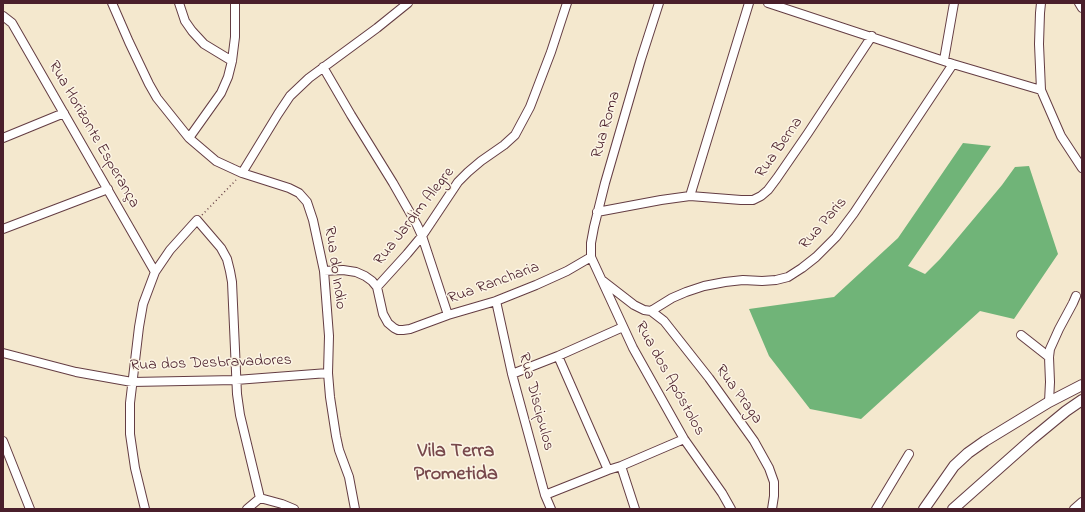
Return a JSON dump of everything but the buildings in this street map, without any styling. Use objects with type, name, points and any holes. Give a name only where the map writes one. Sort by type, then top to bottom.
[{"type":"street","name":"Rua do Indio","points":[[112,3],[149,84],[157,98],[189,138],[216,161],[242,173],[289,188],[299,193],[307,202],[313,220],[324,271],[329,336],[328,373],[336,436],[339,450],[349,477],[355,509]]},
{"type":"street","points":[[179,3],[185,21],[192,31],[204,44],[232,61]]},
{"type":"street","points":[[189,138],[221,93],[228,77],[235,37],[235,3]]},
{"type":"street","points":[[242,173],[290,96],[309,78],[377,28],[408,3]]},
{"type":"street","name":"Rua Jardim Alegre","points":[[377,287],[422,236],[458,182],[481,161],[504,145],[515,135],[530,107],[551,52],[567,3]]},
{"type":"street","name":"Rua Roma","points":[[591,258],[591,243],[605,183],[641,58],[659,3]]},
{"type":"street","points":[[690,196],[749,3]]},
{"type":"street","points":[[768,3],[872,36],[953,64],[1041,90]]},
{"type":"street","points":[[944,60],[954,3]]},
{"type":"street","points":[[1041,3],[1039,44],[1041,90],[1061,136],[1082,168]]},
{"type":"street","points":[[1079,3],[1082,8]]},
{"type":"street","name":"Rua Horizonte Esperança","points":[[3,16],[12,23],[155,272]]},
{"type":"street","name":"Rua Berna","points":[[598,212],[690,196],[741,200],[753,200],[761,196],[768,190],[808,133],[872,36]]},
{"type":"street","name":"Rua Paris","points":[[651,311],[672,298],[704,286],[743,280],[762,281],[788,277],[816,257],[836,237],[854,213],[953,64]]},
{"type":"street","points":[[323,67],[408,208],[422,236],[448,315]]},
{"type":"street","points":[[3,138],[64,113]]},
{"type":"street","points":[[3,229],[108,189]]},
{"type":"street","points":[[145,509],[135,468],[130,434],[132,382],[143,304],[155,272],[170,250],[197,220],[227,259],[232,282],[236,380],[240,415],[260,498]]},
{"type":"street","name":"Rua dos Apóstolos","points":[[591,258],[633,348],[684,439],[722,493],[731,509]]},
{"type":"street","name":"Rua Rancharia","points":[[377,287],[383,314],[388,323],[394,328],[403,330],[496,301],[567,271],[591,258]]},
{"type":"street","points":[[324,271],[343,270],[356,272],[366,276],[377,287]]},
{"type":"street","name":"Rua Praga","points":[[602,281],[634,305],[644,310],[651,311],[664,321],[709,378],[754,441],[769,468],[774,482],[772,509]]},
{"type":"street","points":[[1049,402],[1050,349],[1076,296]]},
{"type":"street","name":"Rua Discipulos","points":[[496,301],[512,374],[550,509]]},
{"type":"street","points":[[512,374],[558,356],[623,326]]},
{"type":"street","points":[[1021,335],[1049,357]]},
{"type":"street","name":"Rua dos Desbravadores","points":[[3,353],[76,372],[132,382],[236,380],[328,373]]},
{"type":"street","points":[[558,356],[608,470]]},
{"type":"street","points":[[924,509],[951,471],[968,453],[985,440],[1049,402],[1082,385]]},
{"type":"street","points":[[953,509],[1032,439],[1082,400]]},
{"type":"street","points":[[545,495],[621,466],[684,439]]},
{"type":"street","points":[[3,441],[30,509]]},
{"type":"street","points":[[876,509],[909,454]]},
{"type":"street","points":[[621,466],[635,509]]},
{"type":"street","points":[[247,509],[260,498]]},
{"type":"street","points":[[260,498],[294,509]]},
{"type":"street","points":[[1074,509],[1082,502]]},
{"type":"path","points":[[197,220],[242,173]]},
{"type":"green space","points":[[963,143],[991,146],[908,266],[925,274],[940,259],[1002,185],[1015,167],[1029,166],[1058,254],[1014,319],[980,311],[861,419],[810,409],[769,356],[749,309],[834,297],[898,238]]},
{"type":"district","name":"Vila Terra Prometida","points":[[456,464]]}]
